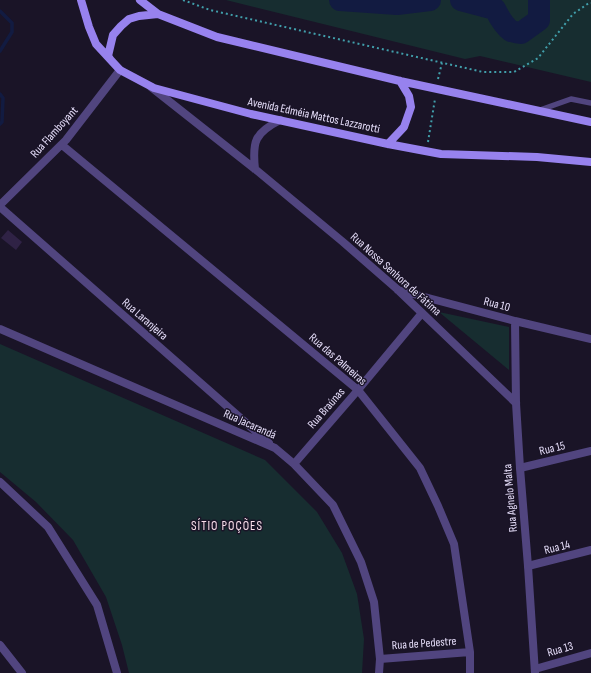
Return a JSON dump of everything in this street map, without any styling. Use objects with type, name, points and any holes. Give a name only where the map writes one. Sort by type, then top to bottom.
[{"type":"main road","name":"Avenida Edméia Mattos Lazzarotti","points":[[82,0],[88,27],[96,44],[120,70],[154,88],[251,114],[427,152],[441,154],[537,157],[591,162]]},
{"type":"main road","points":[[140,0],[158,14],[217,38],[400,81],[591,122]]},
{"type":"main road","points":[[110,60],[108,56],[113,35],[128,19],[158,14]]},
{"type":"main road","points":[[388,144],[404,127],[411,108],[409,96],[400,81]]},
{"type":"street","name":"Rua Flamboyant","points":[[0,206],[62,145],[120,70]]},
{"type":"street","name":"Rua Nossa Senhora de Fátima","points":[[148,85],[255,169],[343,242],[397,289],[516,403]]},
{"type":"street","points":[[255,169],[254,146],[258,136],[268,127],[280,120]]},
{"type":"street","name":"Rua das Palmeiras","points":[[62,145],[358,390],[420,468],[454,544],[470,652],[470,673]]},
{"type":"street","name":"Rua Laranjeira","points":[[0,206],[275,448]]},
{"type":"street","name":"Rua 10","points":[[397,289],[515,321],[591,339]]},
{"type":"street","name":"Rua Braúnas","points":[[294,464],[422,313]]},
{"type":"street","name":"Rua Agnelo Malta","points":[[515,321],[516,403],[535,671]]},
{"type":"street","name":"Rua Jacarandá","points":[[0,329],[275,448],[294,464],[333,505],[361,562],[374,602],[380,658],[379,673]]},
{"type":"street","name":"Rua 15","points":[[520,468],[591,451]]},
{"type":"street","points":[[0,482],[48,527],[98,604],[117,673]]},
{"type":"street","name":"Rua 14","points":[[528,566],[591,550]]},
{"type":"street","points":[[0,645],[22,673]]},
{"type":"street","name":"Rua de Pedestre","points":[[380,658],[470,652]]},
{"type":"street","name":"Rua 13","points":[[535,671],[591,653]]},
{"type":"lane","points":[[539,110],[571,99],[591,103]]},
{"type":"path","points":[[183,0],[210,10],[483,72],[514,72],[538,58],[573,14],[591,3]]},
{"type":"path","points":[[427,152],[436,89],[442,63]]},
{"type":"green space","points":[[226,0],[591,0],[591,82],[480,56],[465,59]]},
{"type":"green space","points":[[439,312],[509,327],[509,370]]},
{"type":"green space","points":[[0,344],[265,460],[317,512],[342,553],[357,594],[364,639],[362,673],[129,673],[122,645],[106,597],[73,540],[36,502],[0,472]]},
{"type":"building","points":[[8,230],[22,242],[16,250],[1,238]]},
{"type":"waterway","points":[[340,0],[397,4],[430,0]]},
{"type":"waterway","points":[[461,0],[495,9],[508,29],[521,33],[539,20],[539,0]]},
{"type":"waterway","points":[[0,11],[12,23],[12,32],[0,51]]},
{"type":"waterway","points":[[0,94],[3,98],[2,122],[0,124]]},
{"type":"district","name":"SÍTIO POÇÕES","points":[[227,525]]}]
